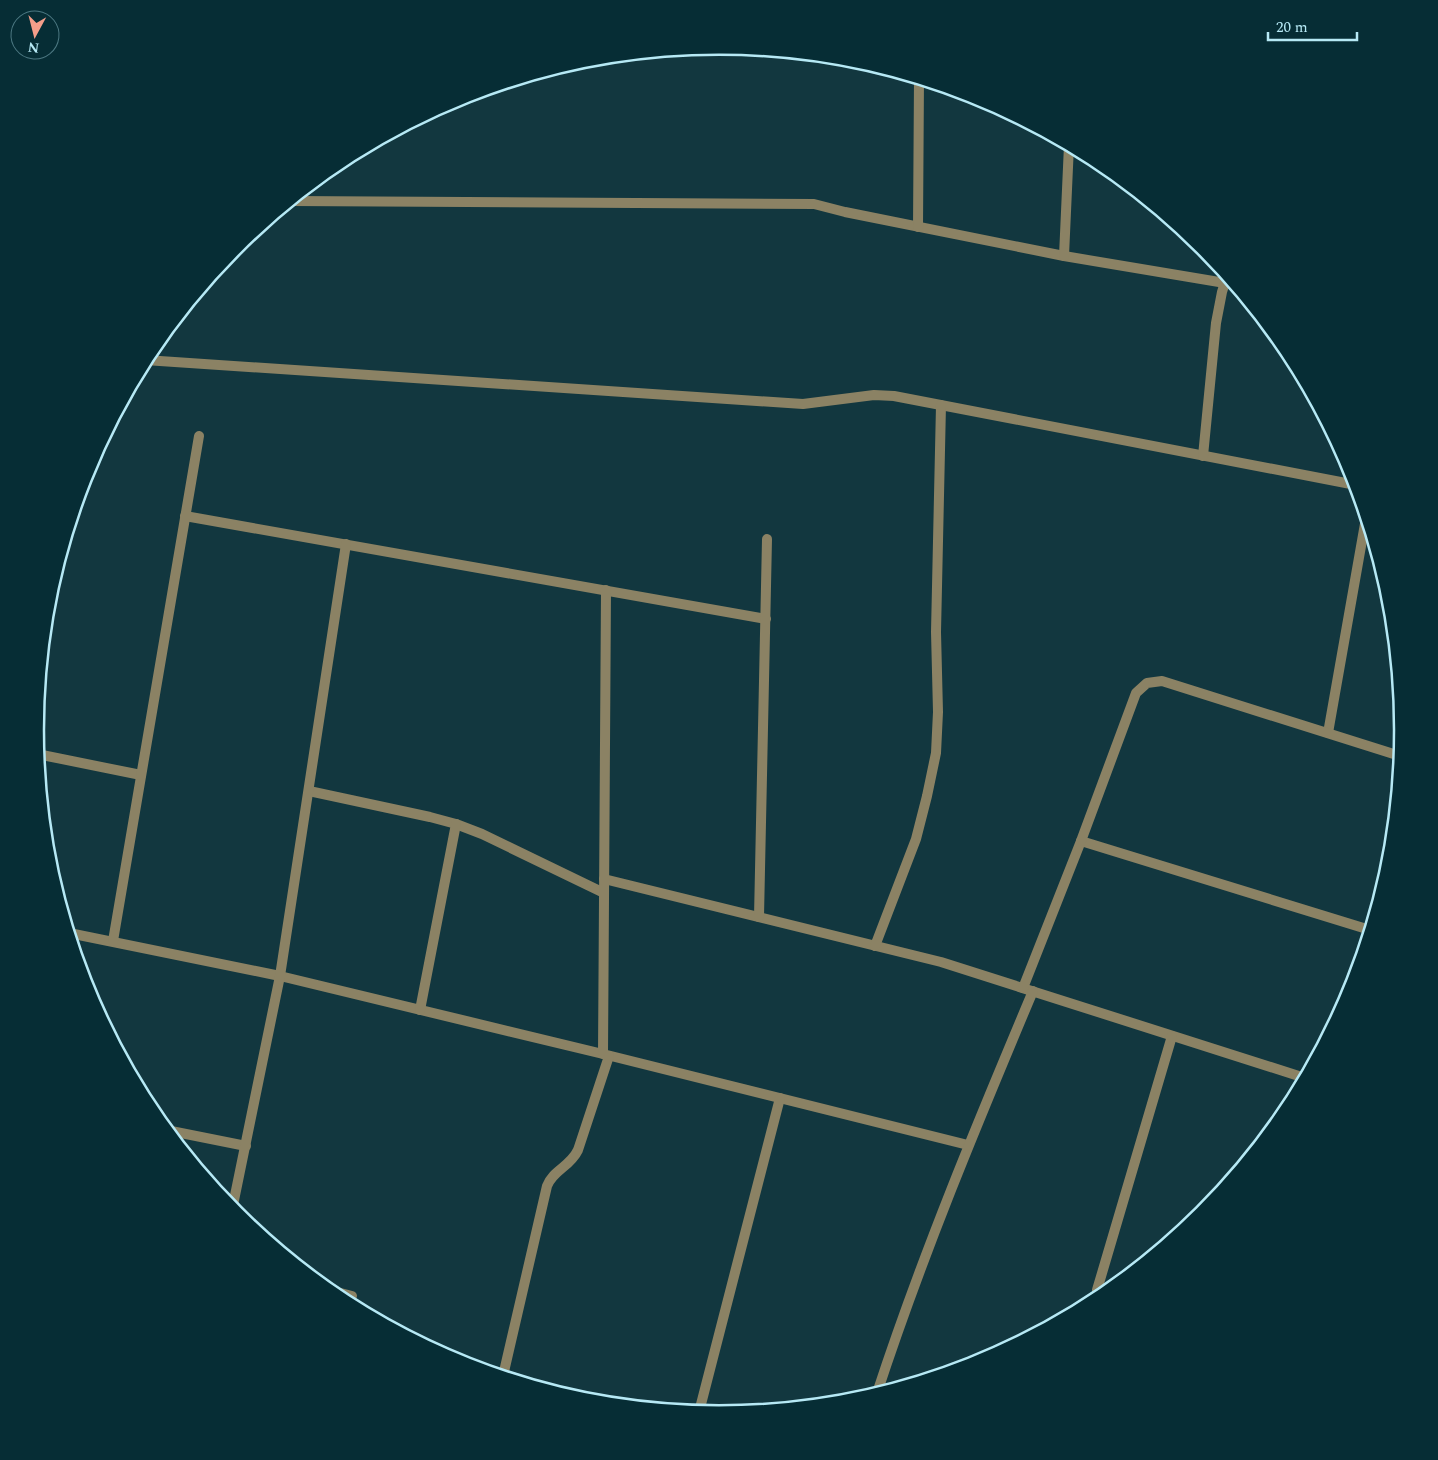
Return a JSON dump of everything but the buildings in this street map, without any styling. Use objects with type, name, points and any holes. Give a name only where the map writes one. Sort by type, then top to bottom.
[{"type":"street","points":[[918,227],[919,86]]},
{"type":"street","points":[[1064,256],[1070,153]]},
{"type":"street","points":[[299,201],[814,204],[1064,256],[1222,279]]},
{"type":"street","points":[[1203,456],[1216,323],[1225,283]]},
{"type":"street","points":[[154,361],[803,404],[874,395],[894,396],[1347,483]]},
{"type":"street","points":[[875,946],[916,839],[936,753],[938,712],[936,632],[941,405]]},
{"type":"street","points":[[113,941],[199,436]]},
{"type":"street","points":[[185,516],[766,619]]},
{"type":"street","points":[[1328,733],[1364,531]]},
{"type":"street","points":[[759,917],[767,539]]},
{"type":"street","points":[[234,1199],[280,976],[346,544]]},
{"type":"street","points":[[504,1370],[547,1186],[552,1176],[570,1163],[575,1156],[606,1055],[604,878],[606,590]]},
{"type":"street","points":[[879,1385],[895,1338],[1028,990],[1136,694],[1147,683],[1162,682],[1393,754]]},
{"type":"street","points":[[45,756],[141,775]]},
{"type":"street","points":[[309,791],[456,824],[482,834],[604,893]]},
{"type":"street","points":[[420,1010],[456,824]]},
{"type":"street","points":[[1082,841],[1364,928]]},
{"type":"street","points":[[604,878],[942,962],[1299,1076]]},
{"type":"street","points":[[76,934],[280,976],[968,1145]]},
{"type":"street","points":[[1097,1289],[1172,1036]]},
{"type":"street","points":[[701,1405],[780,1098]]},
{"type":"street","points":[[177,1132],[246,1146]]}]
